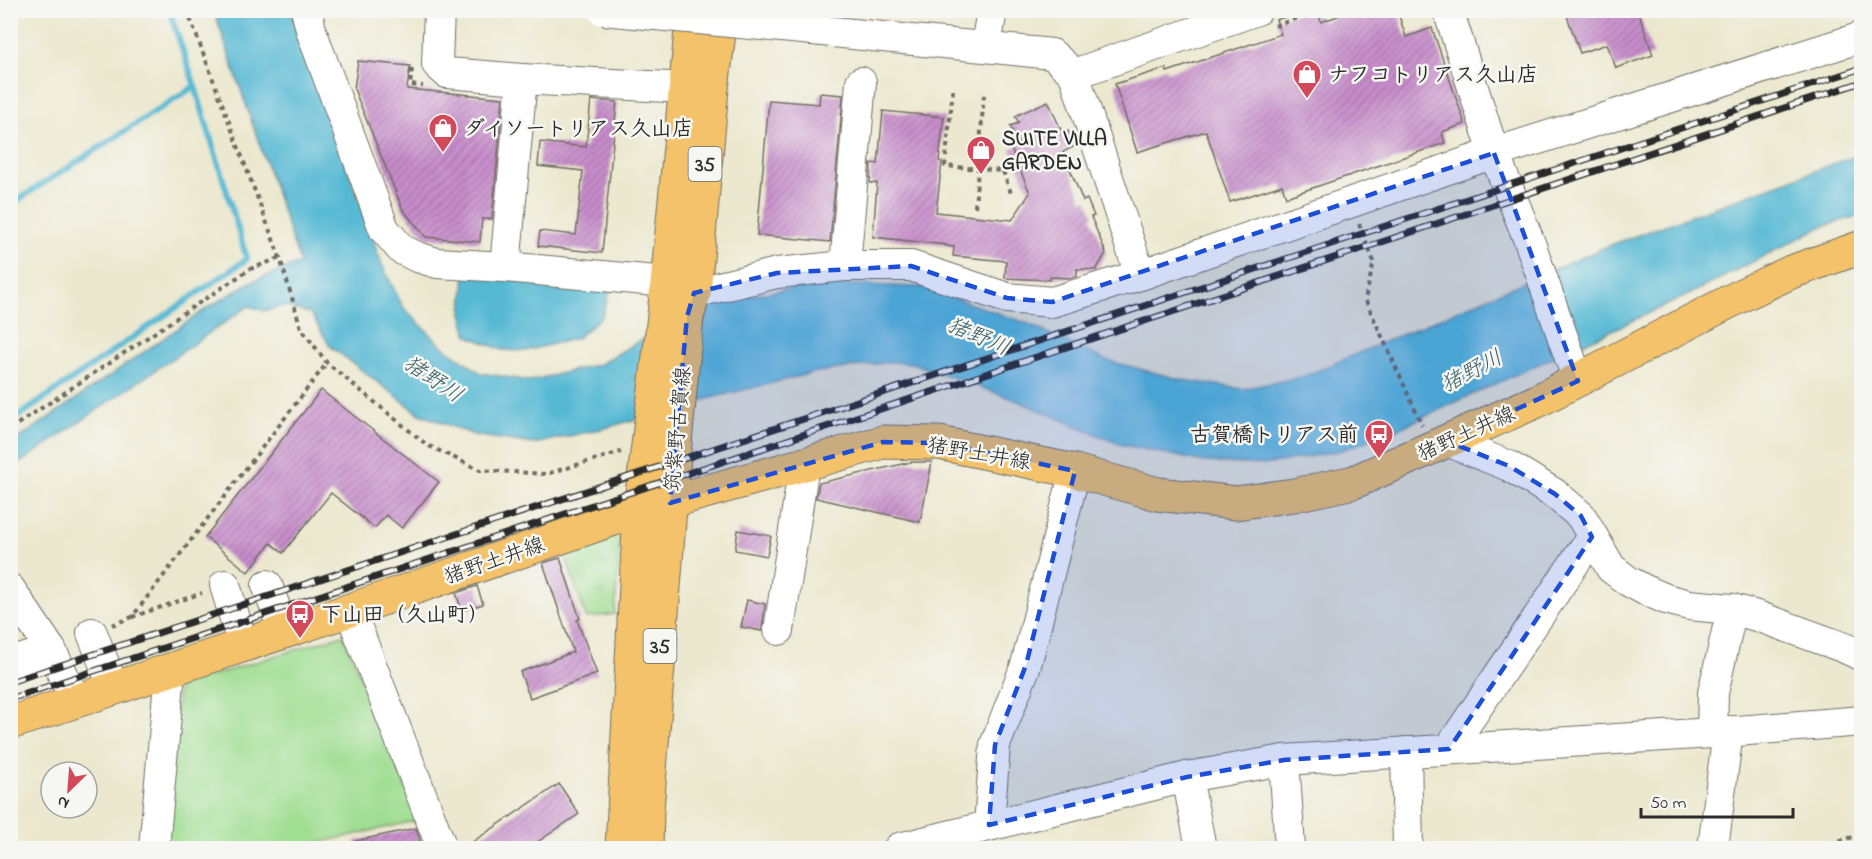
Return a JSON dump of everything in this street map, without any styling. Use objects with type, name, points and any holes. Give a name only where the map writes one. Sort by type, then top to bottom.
[{"type":"main road","name":"筑紫野古賀線","points":[[678,302],[686,88],[693,10]]},
{"type":"main road","name":"筑紫野古賀線","points":[[622,849],[661,445],[678,302],[722,10]]},
{"type":"main road","name":"猪野土井線","points":[[10,723],[655,506],[883,442],[939,443],[1075,471],[1158,494],[1236,503],[1294,495],[1354,482],[1439,445],[1573,369],[1791,272],[1862,247]]},
{"type":"main road","name":"筑紫野古賀線","points":[[646,849],[655,506]]},
{"type":"street","points":[[306,10],[312,33],[384,229],[400,249],[417,258],[437,263],[505,267],[678,302],[777,273],[845,266],[910,266],[1007,298],[1052,302],[1140,275],[1494,153],[1862,37]]},
{"type":"street","points":[[439,10],[437,64],[447,73],[686,88]]},
{"type":"street","points":[[603,10],[1052,54],[1074,74],[1140,275]]},
{"type":"street","points":[[986,46],[992,10]]},
{"type":"street","points":[[1448,10],[1494,153],[1530,243],[1573,369]]},
{"type":"street","points":[[1074,74],[1225,16],[1261,20]]},
{"type":"street","points":[[505,267],[522,79]]},
{"type":"street","points":[[845,266],[861,82]]},
{"type":"street","points":[[1439,445],[1509,466],[1555,494],[1581,516],[1611,568],[1645,590],[1689,605],[1732,609],[1760,617],[1862,656]]},
{"type":"street","points":[[779,630],[804,464]]},
{"type":"street","points":[[989,825],[995,746],[1026,665],[1075,471]]},
{"type":"street","points":[[1449,749],[1592,537]]},
{"type":"street","points":[[225,585],[243,646]]},
{"type":"street","points":[[267,585],[284,632]]},
{"type":"street","points":[[10,589],[51,650],[76,701]]},
{"type":"street","points":[[1713,849],[1720,732],[1713,693],[1732,609]]},
{"type":"street","points":[[350,610],[442,849]]},
{"type":"street","points":[[92,633],[114,689]]},
{"type":"street","points":[[10,663],[51,650]]},
{"type":"street","points":[[154,849],[170,671]]},
{"type":"street","points":[[899,849],[945,843],[989,825],[1187,777],[1284,760],[1862,721]]},
{"type":"street","points":[[1406,752],[1408,849]]},
{"type":"street","points":[[1284,760],[1290,849]]},
{"type":"street","points":[[1187,777],[1201,849]]},
{"type":"path","points":[[187,10],[280,258],[301,328],[327,363],[427,445],[480,470],[546,474],[632,448],[661,445]]},
{"type":"path","points":[[1261,20],[1320,10]]},
{"type":"path","points":[[953,90],[945,166],[1003,171],[1012,196]]},
{"type":"path","points":[[975,207],[984,93]]},
{"type":"path","points":[[1350,202],[1374,262],[1365,299],[1439,445]]},
{"type":"path","points":[[10,429],[250,269],[280,258]]},
{"type":"path","points":[[132,617],[327,363]]},
{"type":"path","points":[[92,633],[225,585]]},
{"type":"path","points":[[1823,849],[1837,841],[1862,836]]},
{"type":"highlighted area","points":[[1494,153],[1578,381],[1447,441],[1509,466],[1555,494],[1581,516],[1592,537],[1449,749],[1284,760],[1187,777],[989,825],[995,745],[1026,665],[1075,471],[939,443],[883,442],[670,503],[687,317],[694,293],[777,273],[911,266],[1007,298],[1052,302]]},
{"type":"green space","points":[[620,534],[615,614],[586,618],[564,552],[597,536]]},
{"type":"green space","points":[[343,635],[419,820],[296,848],[164,848],[178,686]]},
{"type":"water","name":"猪野川","points":[[214,11],[291,11],[383,267],[403,307],[441,345],[481,373],[530,381],[600,364],[702,304],[818,284],[923,287],[1026,323],[1105,360],[1183,380],[1243,389],[1305,376],[1608,246],[1861,154],[1861,215],[1821,227],[1684,297],[1389,433],[1339,451],[1264,465],[1204,462],[1119,444],[1013,399],[912,363],[891,362],[817,372],[715,397],[605,428],[534,444],[474,435],[420,414],[330,346],[311,314],[284,306],[264,311],[249,306],[11,469],[11,444],[209,307],[251,282],[300,263]]},
{"type":"water","points":[[465,273],[611,288],[602,316],[577,338],[525,351],[502,350],[468,336],[462,313]]},
{"type":"building","points":[[1306,10],[1317,10],[1321,22],[1354,10],[1397,10],[1406,37],[1432,28],[1465,124],[1442,132],[1445,143],[1286,197],[1282,185],[1230,202],[1206,131],[1137,152],[1115,84],[1166,68],[1167,72],[1281,34],[1276,20]]},
{"type":"building","points":[[1565,10],[1638,10],[1653,55],[1616,68],[1607,44],[1580,53]]},
{"type":"building","name":"ダイソートリアス久山店","points":[[358,61],[410,66],[407,89],[503,98],[492,219],[482,219],[480,242],[426,237],[403,210],[354,89]]},
{"type":"building","points":[[820,93],[843,95],[830,242],[757,235],[769,100],[819,104]]},
{"type":"building","points":[[591,100],[617,102],[602,253],[538,246],[540,231],[576,235],[583,171],[538,166],[540,142],[586,147]]},
{"type":"building","points":[[1048,101],[1063,134],[1068,131],[1075,146],[1063,152],[1083,201],[1087,199],[1094,216],[1091,217],[1106,253],[1096,270],[1077,269],[1077,276],[1050,277],[1050,280],[1005,278],[1006,261],[953,256],[954,247],[946,245],[873,237],[877,183],[870,183],[871,163],[878,164],[883,111],[944,117],[936,212],[1012,220],[1030,193],[1011,149],[1019,145],[1010,126],[1019,123],[1015,116]]},
{"type":"building","points":[[321,390],[439,482],[402,528],[386,515],[375,528],[331,493],[283,553],[271,543],[248,572],[205,537]]},
{"type":"building","points":[[911,462],[932,462],[920,522],[816,498],[819,483]]},
{"type":"building","points":[[738,530],[771,536],[767,556],[735,550]]},
{"type":"building","points":[[560,558],[580,619],[577,620],[597,674],[530,698],[520,672],[573,652],[543,563]]},
{"type":"building","points":[[477,586],[483,604],[462,611],[456,593]]},
{"type":"building","points":[[747,600],[765,604],[762,631],[741,627]]},
{"type":"building","points":[[559,784],[579,814],[527,849],[462,849]]},
{"type":"building","points":[[416,828],[423,849],[356,849],[355,841]]},
{"type":"waterway","points":[[169,10],[195,86]]},
{"type":"waterway","points":[[10,205],[195,86],[247,259],[10,422]]},
{"type":"railway","points":[[10,682],[1862,68]]},
{"type":"railway","points":[[10,699],[1862,82]]},
{"type":"place","name":"ナフコトリアス久山店","points":[[1307,100]]},
{"type":"place","name":"ダイソートリアス久山店","points":[[443,154]]},
{"type":"place","name":"SUITE VILLA GARDEN","points":[[981,176]]},
{"type":"place","name":"古賀橋トリアス前","points":[[1379,460]]},
{"type":"place","name":"下山田（久山町）","points":[[300,640]]}]
